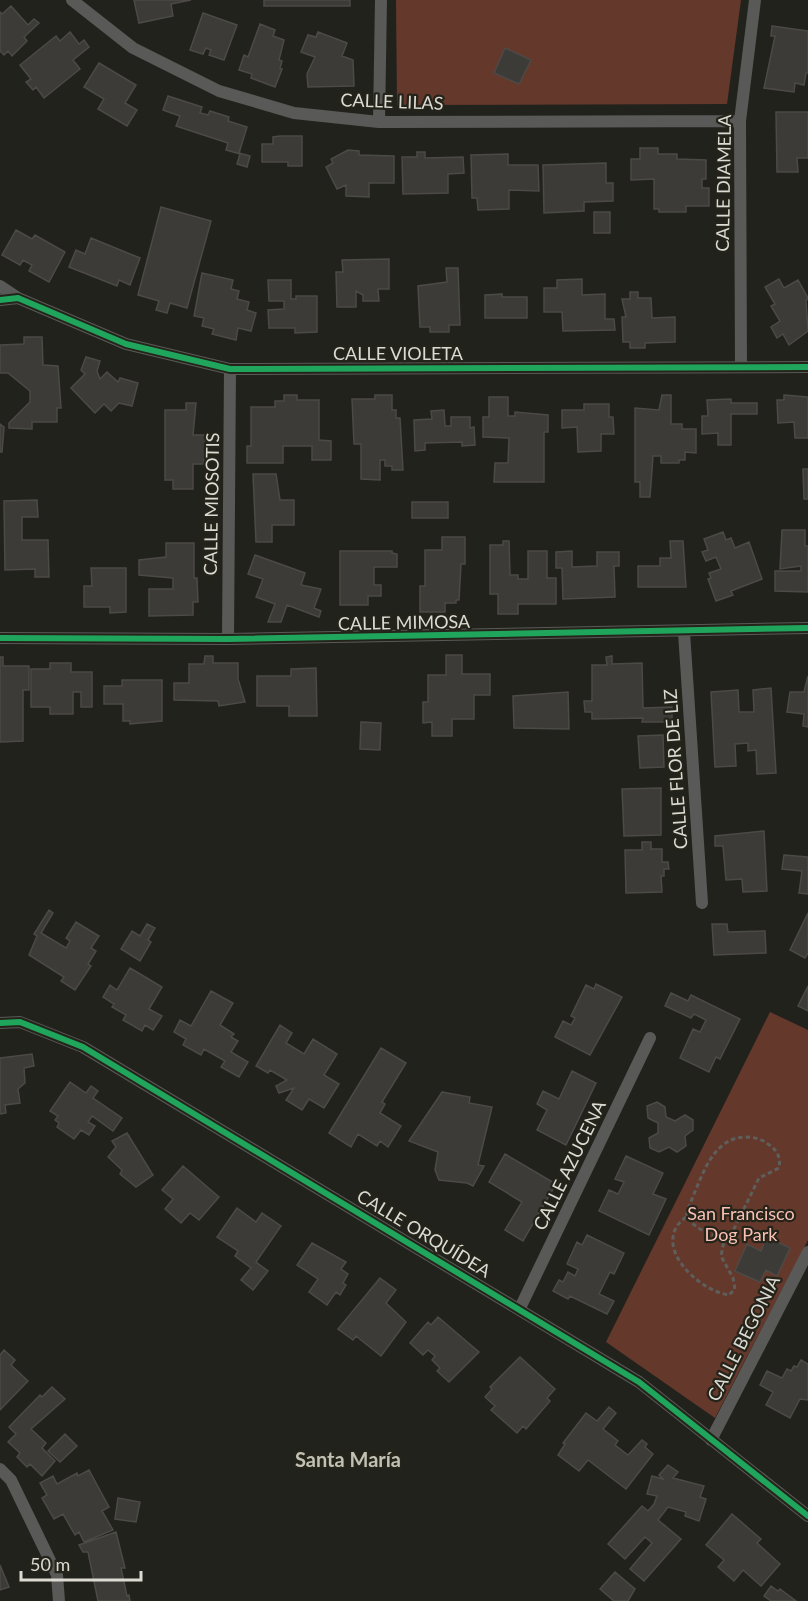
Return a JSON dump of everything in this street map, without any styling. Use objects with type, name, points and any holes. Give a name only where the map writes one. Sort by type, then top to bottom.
[{"type":"street","name":"CALLE LILAS","points":[[72,0],[133,48],[219,91],[294,113],[379,122],[741,121]]},
{"type":"street","points":[[379,122],[381,0]]},
{"type":"street","name":"CALLE DIAMELA","points":[[741,367],[741,121],[755,0]]},
{"type":"street","points":[[0,286],[18,298]]},
{"type":"street","name":"CALLE VIOLETA","points":[[0,300],[18,298],[126,344],[230,369],[808,368]]},
{"type":"street","name":"CALLE MIOSOTIS","points":[[228,639],[230,369]]},
{"type":"street","name":"CALLE MIMOSA","points":[[0,638],[228,639],[808,628]]},
{"type":"street","name":"CALLE FLOR DE LIZ","points":[[684,632],[702,903]]},
{"type":"street","name":"CALLE ORQUÍDEA","points":[[0,1023],[20,1022],[83,1047],[520,1308],[639,1382],[808,1516]]},
{"type":"street","name":"CALLE AZUCENA","points":[[520,1308],[650,1038]]},
{"type":"street","name":"CALLE BEGONIA","points":[[711,1440],[808,1252]]},
{"type":"street","points":[[0,1469],[11,1480],[57,1575],[59,1601]]},
{"type":"path","points":[[686,1217],[693,1225],[709,1234],[725,1236],[733,1231],[759,1178],[779,1168],[780,1162],[776,1150],[764,1141],[737,1137],[719,1147],[686,1217],[679,1222],[674,1236],[677,1257],[681,1266],[711,1290],[729,1295],[735,1289],[733,1278],[721,1256],[725,1236]]},
{"type":"green space","points":[[396,0],[741,0],[727,104],[397,105]]},
{"type":"green space","name":"San Francisco Dog Park","points":[[770,1012],[808,1030],[808,1240],[715,1418],[606,1342]]},
{"type":"building","points":[[134,0],[191,0],[171,4],[173,16],[139,23]]},
{"type":"building","points":[[264,0],[350,0],[350,6],[264,6]]},
{"type":"building","points":[[11,6],[28,25],[34,19],[39,23],[24,37],[27,41],[12,56],[8,51],[4,55],[0,51],[0,12],[2,14]]},
{"type":"building","points":[[203,13],[237,25],[224,60],[209,55],[211,50],[206,48],[203,54],[190,50]]},
{"type":"building","points":[[260,24],[275,30],[273,36],[284,40],[279,60],[282,61],[280,68],[282,69],[275,87],[251,78],[252,74],[239,70],[244,55],[248,57]]},
{"type":"building","points":[[772,26],[808,31],[808,73],[806,73],[804,85],[795,83],[794,92],[764,88],[775,36],[771,36]]},
{"type":"building","points":[[70,32],[79,44],[84,40],[89,47],[73,60],[80,69],[44,98],[36,87],[33,90],[26,82],[31,79],[20,65],[56,36],[60,41]]},
{"type":"building","points":[[318,32],[347,43],[342,56],[353,60],[354,86],[308,87],[307,74],[315,57],[301,52],[308,35],[316,37]]},
{"type":"building","points":[[505,48],[531,60],[519,84],[494,73]]},
{"type":"building","points":[[99,63],[136,85],[125,103],[137,110],[127,126],[98,109],[104,99],[84,87]]},
{"type":"building","points":[[168,96],[202,107],[200,113],[208,115],[210,111],[229,117],[228,121],[247,127],[239,153],[250,156],[247,167],[237,164],[240,154],[226,150],[228,143],[176,126],[180,116],[163,110]]},
{"type":"building","points":[[776,112],[808,112],[808,158],[797,158],[798,172],[777,172]]},
{"type":"building","points":[[302,136],[302,166],[288,166],[288,162],[262,162],[262,144],[273,144],[273,137]]},
{"type":"building","points":[[640,148],[658,148],[658,154],[677,154],[677,159],[706,160],[706,179],[702,179],[702,188],[709,188],[709,206],[686,206],[686,212],[659,212],[659,209],[654,209],[654,179],[631,180],[631,159],[640,159]]},
{"type":"building","points":[[348,150],[359,151],[359,155],[394,156],[394,183],[369,183],[369,197],[346,196],[346,185],[337,189],[326,167],[333,163],[331,159]]},
{"type":"building","points":[[417,152],[425,152],[425,158],[463,157],[464,173],[448,174],[448,193],[403,194],[402,157],[417,157]]},
{"type":"building","points":[[508,154],[508,165],[538,165],[539,191],[509,190],[509,209],[478,210],[477,198],[472,198],[471,155]]},
{"type":"building","points":[[606,163],[606,183],[613,183],[613,201],[584,202],[584,211],[544,213],[543,165]]},
{"type":"building","points":[[161,207],[211,221],[187,308],[170,303],[167,313],[156,310],[159,301],[138,295]]},
{"type":"building","points":[[594,212],[610,212],[610,233],[594,233]]},
{"type":"building","points":[[16,230],[32,239],[35,235],[65,252],[49,282],[29,271],[32,265],[23,260],[20,265],[2,255]]},
{"type":"building","points":[[91,238],[140,258],[130,285],[119,280],[117,286],[69,267],[76,250],[85,254]]},
{"type":"building","points":[[389,259],[389,289],[378,289],[379,301],[363,301],[363,295],[356,291],[356,307],[337,307],[336,272],[343,272],[342,260]]},
{"type":"building","points":[[446,268],[458,268],[460,325],[449,325],[449,332],[430,332],[430,327],[420,327],[418,286],[447,282]]},
{"type":"building","points":[[202,273],[233,280],[231,289],[239,291],[237,299],[249,302],[247,310],[256,313],[251,331],[238,328],[236,340],[212,334],[214,329],[202,326],[204,318],[194,316]]},
{"type":"building","points":[[582,279],[582,295],[605,294],[605,319],[614,319],[615,330],[563,331],[562,312],[544,312],[544,288],[557,288],[557,280]]},
{"type":"building","points":[[779,279],[784,288],[798,280],[808,298],[806,301],[808,331],[789,345],[783,334],[777,338],[771,327],[780,321],[771,306],[775,304],[765,287]]},
{"type":"building","points":[[268,280],[291,280],[291,299],[296,299],[296,296],[317,296],[317,332],[295,333],[295,328],[269,328],[268,310],[284,309],[284,301],[269,301]]},
{"type":"building","points":[[630,292],[638,292],[638,298],[651,298],[652,318],[675,317],[675,342],[645,343],[645,348],[630,348],[630,342],[623,342],[622,317],[626,317],[622,299],[630,299]]},
{"type":"building","points":[[502,294],[502,297],[527,297],[527,318],[485,318],[485,295]]},
{"type":"building","points":[[24,337],[42,337],[43,365],[58,366],[61,408],[57,408],[57,422],[32,422],[32,429],[9,428],[9,423],[30,402],[30,391],[8,373],[0,373],[0,345],[24,344]]},
{"type":"building","points":[[86,357],[100,361],[97,371],[100,379],[107,372],[118,382],[120,378],[138,383],[132,406],[119,403],[111,411],[104,404],[95,413],[71,388],[85,374],[81,370]]},
{"type":"building","points":[[284,395],[297,395],[297,400],[319,400],[319,440],[331,441],[331,460],[312,460],[312,446],[283,446],[283,463],[247,463],[247,446],[251,446],[251,407],[275,407],[275,401],[284,401]]},
{"type":"building","points":[[375,395],[392,395],[392,410],[396,410],[396,418],[400,418],[403,470],[392,470],[392,466],[385,466],[385,460],[380,460],[380,480],[361,479],[361,444],[354,444],[352,399],[375,399]]},
{"type":"building","points":[[662,395],[671,395],[671,424],[682,424],[682,429],[696,429],[696,453],[685,452],[685,460],[679,460],[679,463],[661,463],[661,456],[653,456],[650,497],[640,497],[640,482],[635,482],[635,408],[659,410]]},
{"type":"building","points":[[784,395],[808,397],[808,438],[795,438],[794,422],[778,423],[777,400],[784,400]]},
{"type":"building","points":[[489,397],[508,397],[508,416],[515,416],[515,412],[548,415],[548,432],[544,432],[544,482],[494,482],[495,463],[508,463],[509,438],[483,437],[483,417],[489,417]]},
{"type":"building","points":[[731,399],[731,403],[757,403],[757,414],[731,414],[731,445],[718,445],[718,433],[702,434],[702,416],[708,416],[707,400]]},
{"type":"building","points":[[186,403],[196,403],[193,435],[207,435],[207,452],[204,452],[204,464],[193,464],[193,489],[173,489],[173,480],[165,480],[165,410],[186,410]]},
{"type":"building","points":[[584,404],[609,404],[609,417],[613,417],[614,434],[601,434],[601,451],[578,452],[577,427],[562,428],[562,410],[584,410]]},
{"type":"building","points":[[444,410],[445,426],[451,426],[451,417],[470,417],[470,428],[474,427],[475,445],[462,446],[462,442],[425,443],[425,450],[415,451],[414,420],[432,419],[431,411]]},
{"type":"building","points":[[0,424],[4,427],[2,452],[0,452]]},
{"type":"building","points":[[803,469],[808,469],[808,499],[804,499]]},
{"type":"building","points":[[253,474],[276,474],[280,500],[294,500],[294,525],[272,525],[272,542],[256,542]]},
{"type":"building","points":[[37,500],[38,517],[22,517],[22,540],[48,540],[49,577],[35,577],[35,569],[5,570],[4,501]]},
{"type":"building","points":[[412,502],[448,502],[448,518],[412,518]]},
{"type":"building","points":[[782,530],[805,530],[805,546],[808,546],[808,592],[775,591],[775,571],[801,571],[801,566],[780,569]]},
{"type":"building","points":[[723,532],[726,540],[731,538],[735,548],[749,542],[762,579],[731,591],[733,595],[716,601],[708,579],[711,578],[709,573],[721,569],[716,557],[706,561],[702,552],[708,550],[704,539]]},
{"type":"building","points":[[442,537],[465,537],[465,564],[461,564],[459,600],[456,600],[456,603],[445,603],[445,612],[420,612],[420,586],[425,586],[425,550],[442,550]]},
{"type":"building","points":[[503,541],[509,541],[510,575],[518,575],[518,579],[528,579],[528,551],[547,551],[547,578],[556,578],[556,604],[518,604],[518,614],[498,614],[498,594],[490,594],[490,545],[503,545]]},
{"type":"building","points":[[670,541],[683,541],[686,587],[638,587],[638,566],[660,566],[660,558],[671,558]]},
{"type":"building","points":[[166,543],[194,543],[194,578],[197,578],[198,602],[193,602],[193,615],[149,616],[149,589],[173,589],[173,578],[139,575],[139,560],[166,557]]},
{"type":"building","points":[[340,551],[392,551],[397,554],[397,567],[374,567],[374,585],[381,585],[381,596],[368,596],[368,605],[340,605]]},
{"type":"building","points":[[572,551],[572,567],[597,566],[597,552],[619,552],[619,566],[614,566],[615,597],[563,599],[562,568],[556,568],[556,552]]},
{"type":"building","points":[[255,555],[305,573],[301,585],[321,589],[314,608],[321,611],[319,617],[287,605],[281,622],[268,622],[275,604],[256,597],[263,579],[248,574]]},
{"type":"building","points":[[91,568],[126,568],[126,612],[110,613],[110,607],[84,607],[84,586],[92,586]]},
{"type":"building","points":[[446,655],[462,655],[462,674],[490,674],[490,695],[474,695],[474,719],[452,719],[452,736],[432,736],[432,722],[423,723],[423,702],[428,702],[428,675],[446,675]]},
{"type":"building","points":[[205,656],[213,656],[213,663],[238,663],[238,679],[245,702],[219,706],[218,701],[174,700],[174,683],[189,683],[189,664],[204,664]]},
{"type":"building","points":[[612,656],[612,664],[642,663],[643,708],[672,707],[672,722],[642,722],[643,718],[592,719],[592,712],[585,712],[584,701],[592,701],[592,665],[607,665],[606,657]]},
{"type":"building","points":[[0,657],[3,657],[3,666],[29,666],[29,690],[23,690],[23,741],[0,742]]},
{"type":"building","points":[[50,663],[71,663],[71,672],[92,672],[92,707],[81,707],[81,692],[73,692],[73,714],[50,714],[50,707],[31,707],[31,669],[50,669]]},
{"type":"building","points":[[316,668],[317,716],[289,716],[289,706],[257,706],[257,676],[291,676],[291,669]]},
{"type":"building","points":[[808,676],[808,727],[803,726],[804,714],[787,712],[790,692],[804,692]]},
{"type":"building","points":[[122,680],[162,680],[162,721],[130,724],[130,721],[123,721],[123,704],[104,704],[104,686],[122,686]]},
{"type":"building","points":[[771,688],[776,773],[757,774],[756,750],[748,751],[748,743],[735,744],[736,766],[715,767],[711,692],[738,690],[739,712],[754,712],[753,690]]},
{"type":"building","points":[[568,692],[569,729],[514,728],[513,696]]},
{"type":"building","points":[[361,722],[381,723],[380,750],[360,749]]},
{"type":"building","points":[[663,735],[664,767],[640,768],[638,736]]},
{"type":"building","points":[[661,788],[661,835],[624,836],[622,789]]},
{"type":"building","points":[[764,831],[767,891],[743,892],[742,879],[726,880],[723,846],[715,846],[715,836]]},
{"type":"building","points":[[642,842],[651,842],[651,849],[662,849],[662,862],[668,862],[669,869],[664,869],[664,876],[661,876],[662,892],[626,893],[625,850],[642,850]]},
{"type":"building","points":[[784,855],[808,857],[808,894],[799,893],[802,871],[782,869]]},
{"type":"building","points":[[49,910],[53,913],[41,933],[66,948],[70,941],[66,938],[76,922],[99,936],[91,948],[96,951],[88,964],[91,966],[75,990],[61,981],[64,977],[29,955],[37,936],[34,934]]},
{"type":"building","points":[[808,913],[808,953],[805,958],[790,950]]},
{"type":"building","points":[[147,924],[155,928],[148,940],[151,942],[140,961],[121,949],[132,931],[140,936]]},
{"type":"building","points":[[712,924],[727,924],[728,932],[765,931],[766,953],[714,955]]},
{"type":"building","points":[[130,968],[162,987],[149,1009],[162,1016],[153,1030],[145,1025],[142,1031],[123,1020],[126,1015],[112,1007],[114,1004],[103,997],[110,985],[117,990]]},
{"type":"building","points":[[596,984],[622,997],[590,1055],[555,1037],[563,1021],[571,1025],[575,1018],[571,1016],[586,985],[594,989]]},
{"type":"building","points":[[808,986],[808,1011],[798,1006]]},
{"type":"building","points":[[211,991],[233,1003],[220,1025],[234,1034],[231,1037],[238,1041],[231,1052],[248,1062],[239,1077],[221,1067],[225,1061],[204,1049],[201,1055],[183,1045],[186,1039],[174,1032],[180,1020],[191,1026]]},
{"type":"building","points":[[671,993],[688,1001],[691,995],[740,1019],[720,1059],[716,1057],[709,1072],[680,1058],[693,1029],[700,1032],[706,1020],[694,1014],[691,1018],[665,1006]]},
{"type":"building","points":[[280,1025],[292,1033],[286,1043],[304,1054],[313,1039],[337,1054],[324,1075],[339,1084],[324,1108],[309,1099],[302,1110],[286,1100],[294,1088],[279,1093],[276,1086],[287,1080],[270,1070],[268,1073],[256,1066]]},
{"type":"building","points":[[381,1048],[406,1063],[382,1102],[385,1104],[380,1113],[401,1126],[388,1147],[380,1141],[377,1146],[358,1134],[351,1147],[329,1133]]},
{"type":"building","points":[[32,1054],[34,1066],[24,1068],[25,1083],[18,1089],[20,1103],[5,1105],[6,1113],[0,1114],[0,1058]]},
{"type":"building","points":[[572,1071],[596,1083],[566,1145],[537,1130],[547,1110],[537,1104],[543,1091],[559,1099]]},
{"type":"building","points":[[70,1082],[86,1093],[91,1086],[98,1091],[93,1098],[122,1118],[113,1131],[92,1116],[88,1122],[95,1126],[89,1135],[81,1130],[74,1139],[57,1127],[59,1123],[55,1120],[58,1116],[50,1111]]},
{"type":"building","points":[[442,1092],[470,1097],[469,1103],[492,1107],[478,1165],[484,1166],[473,1186],[467,1183],[439,1180],[435,1170],[438,1152],[409,1141]]},
{"type":"building","points":[[657,1102],[665,1107],[666,1117],[675,1121],[685,1115],[693,1120],[693,1130],[685,1136],[686,1146],[677,1152],[669,1147],[659,1152],[650,1148],[649,1138],[658,1133],[658,1123],[648,1118],[647,1106]]},
{"type":"building","points":[[127,1133],[153,1175],[136,1187],[120,1174],[122,1170],[108,1157],[116,1147],[112,1141]]},
{"type":"building","points":[[505,1154],[556,1184],[523,1241],[505,1230],[522,1202],[489,1182]]},
{"type":"building","points":[[626,1156],[663,1173],[653,1194],[666,1199],[649,1235],[599,1211],[609,1190],[618,1194],[624,1182],[615,1179]]},
{"type":"building","points":[[183,1166],[219,1197],[199,1220],[190,1213],[181,1223],[165,1209],[173,1199],[162,1190]]},
{"type":"building","points":[[237,1208],[256,1222],[262,1213],[281,1226],[256,1262],[268,1271],[253,1290],[241,1280],[251,1268],[235,1256],[238,1251],[217,1237]]},
{"type":"building","points":[[587,1235],[624,1253],[614,1274],[610,1272],[599,1294],[614,1301],[607,1314],[570,1296],[568,1299],[553,1291],[559,1280],[563,1282],[568,1272],[575,1276],[578,1269],[567,1264],[577,1242],[582,1245]]},
{"type":"building","points":[[767,1237],[790,1248],[777,1276],[766,1270],[760,1282],[735,1271],[747,1244],[761,1251]]},
{"type":"building","points":[[312,1243],[346,1262],[341,1269],[348,1274],[343,1283],[346,1285],[340,1295],[336,1292],[327,1305],[309,1292],[318,1279],[297,1265]]},
{"type":"building","points":[[380,1278],[396,1290],[386,1303],[406,1322],[381,1356],[356,1336],[353,1340],[338,1329]]},
{"type":"building","points":[[438,1317],[479,1352],[449,1382],[437,1371],[440,1368],[432,1360],[435,1356],[428,1350],[423,1355],[410,1343],[428,1322],[431,1325]]},
{"type":"building","points":[[4,1350],[15,1360],[11,1365],[28,1381],[0,1410],[0,1355]]},
{"type":"building","points":[[520,1357],[555,1389],[547,1398],[550,1401],[526,1429],[523,1426],[517,1433],[491,1410],[495,1406],[485,1397],[492,1389],[490,1387]]},
{"type":"building","points":[[801,1360],[808,1364],[808,1400],[800,1399],[790,1418],[766,1405],[773,1392],[760,1385],[767,1371],[782,1378],[787,1369],[791,1371]]},
{"type":"building","points":[[52,1387],[65,1399],[31,1429],[46,1443],[42,1448],[55,1461],[42,1476],[30,1464],[27,1467],[17,1457],[20,1453],[8,1442],[16,1434],[9,1427],[40,1395],[42,1397]]},
{"type":"building","points":[[609,1407],[616,1413],[603,1429],[618,1441],[615,1445],[628,1455],[642,1440],[647,1444],[645,1447],[653,1454],[626,1489],[588,1460],[579,1471],[558,1455],[565,1444],[563,1443],[586,1413],[597,1421]]},
{"type":"building","points":[[65,1434],[77,1446],[60,1462],[48,1451]]},
{"type":"building","points":[[668,1465],[678,1472],[673,1478],[704,1486],[700,1497],[706,1499],[699,1521],[685,1516],[686,1512],[668,1507],[658,1520],[681,1539],[644,1581],[630,1569],[652,1543],[645,1537],[625,1559],[608,1544],[642,1506],[648,1511],[654,1504],[657,1496],[647,1494],[652,1476],[663,1479],[659,1475]]},
{"type":"building","points":[[89,1470],[109,1507],[102,1511],[113,1530],[84,1542],[79,1532],[75,1535],[63,1514],[54,1519],[42,1498],[47,1495],[40,1483],[53,1476],[57,1484],[77,1473],[78,1476]]},
{"type":"building","points":[[118,1498],[140,1502],[136,1522],[115,1519]]},
{"type":"building","points":[[732,1514],[761,1539],[757,1543],[780,1564],[761,1586],[743,1570],[734,1581],[718,1567],[724,1560],[706,1545]]},
{"type":"building","points":[[116,1532],[125,1568],[121,1568],[130,1601],[98,1601],[88,1552],[83,1552],[79,1545]]},
{"type":"building","points":[[0,1565],[9,1587],[0,1590]]},
{"type":"building","points":[[615,1572],[635,1589],[628,1601],[614,1601],[600,1589]]},
{"type":"building","points":[[771,1586],[778,1591],[780,1589],[796,1601],[771,1601],[764,1596]]},
{"type":"cycle path","points":[[0,300],[18,298],[126,344],[230,369],[808,367]]},
{"type":"cycle path","points":[[0,638],[228,639],[808,628]]},
{"type":"cycle path","points":[[0,1023],[20,1022],[83,1047],[639,1382],[808,1516]]},
{"type":"district","name":"Santa María","points":[[348,1459]]}]
